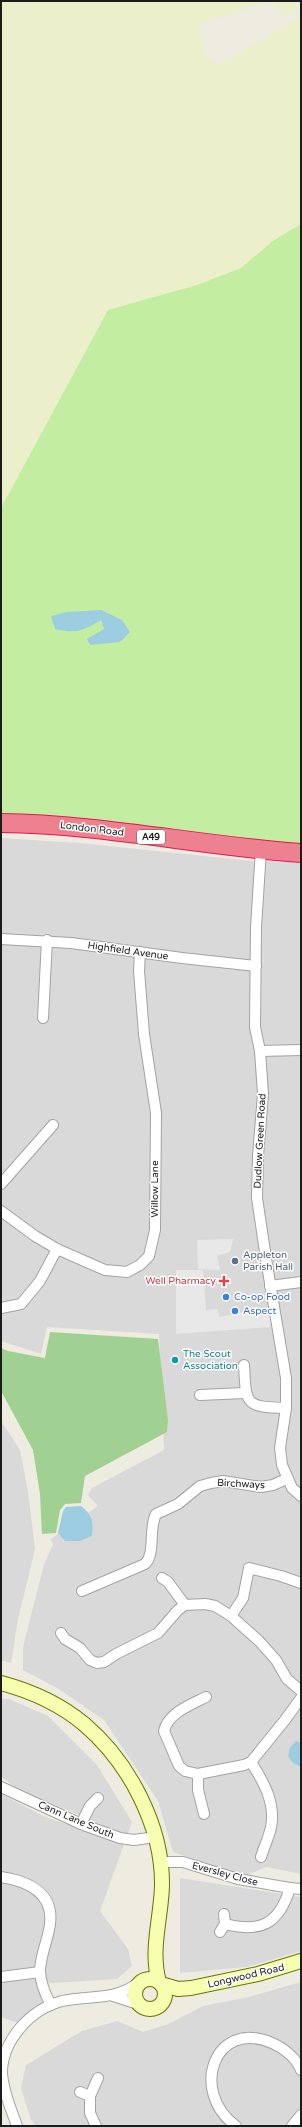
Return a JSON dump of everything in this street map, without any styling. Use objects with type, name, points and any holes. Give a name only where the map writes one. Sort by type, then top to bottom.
[{"type":"highway","name":"London Road","points":[[1,823],[64,825],[261,850],[301,853]]},
{"type":"street","name":"Dudlow Green Road","points":[[261,850],[257,906],[255,1027],[260,1051],[263,1094],[258,1156],[257,1198],[270,1286],[284,1356],[286,1408],[280,1448],[282,1465],[286,1479],[292,1488],[301,1496]]},
{"type":"street","name":"Highfield Avenue","points":[[1,939],[47,940],[256,966]]},
{"type":"street","points":[[43,1018],[47,940]]},
{"type":"street","name":"Willow Lane","points":[[1,1211],[35,1236],[57,1249],[105,1270],[127,1272],[140,1265],[149,1256],[155,1230],[156,1113],[144,1034],[139,971],[140,952]]},
{"type":"street","points":[[260,1051],[301,1050]]},
{"type":"street","points":[[1,1184],[52,1124]]},
{"type":"street","points":[[1,1308],[21,1304],[40,1281],[57,1249]]},
{"type":"street","points":[[270,1286],[301,1282]]},
{"type":"street","points":[[244,1365],[245,1394],[250,1402],[260,1407],[286,1408]]},
{"type":"street","points":[[200,1395],[245,1394]]},
{"type":"street","name":"Birchways","points":[[82,1591],[145,1564],[150,1560],[152,1512],[178,1504],[200,1486],[211,1483],[223,1481],[261,1487],[273,1485],[286,1479]]},
{"type":"street","points":[[231,1616],[243,1598],[246,1567],[301,1583]]},
{"type":"street","points":[[162,1578],[168,1582],[185,1606]]},
{"type":"street","points":[[61,1633],[65,1639],[80,1648],[90,1660],[97,1663],[104,1662],[158,1633],[178,1610],[185,1606],[205,1604],[215,1606],[231,1616],[260,1641],[276,1660],[287,1679],[301,1691]]},
{"type":"street","points":[[1,1683],[35,1694],[51,1702],[84,1724],[105,1744],[136,1790],[148,1815],[155,1837],[160,1862],[161,1901],[154,1962],[160,1983],[165,1992],[160,2005],[151,2009],[146,2009],[138,2004],[113,1996]]},
{"type":"street","points":[[206,1697],[171,1717],[165,1726],[164,1732],[179,1766],[191,1774],[244,1765],[251,1762],[286,1720],[301,1698]]},
{"type":"street","points":[[251,1762],[265,1785],[272,1811],[272,1825],[261,1857]]},
{"type":"street","points":[[198,1774],[198,1790],[204,1814]]},
{"type":"street","name":"Cann Lane South","points":[[1,1787],[81,1824],[127,1840],[155,1837]]},
{"type":"street","points":[[81,1824],[90,1806],[98,1798]]},
{"type":"street","name":"Eversley Close","points":[[160,1862],[183,1862],[238,1879],[290,1888],[301,1888]]},
{"type":"street","points":[[1,1877],[30,1884],[40,1891],[46,1901],[49,1910],[50,1926],[43,1949],[40,1972],[43,1988],[51,2005]]},
{"type":"street","points":[[223,1924],[252,1927],[269,1922],[281,1909],[290,1888]]},
{"type":"street","points":[[138,2004],[134,1996],[155,1949]]},
{"type":"street","name":"Longwood Road","points":[[160,1983],[178,1989],[191,1988],[258,1974],[301,1961]]},
{"type":"street","points":[[1,1977],[40,1972]]},
{"type":"street","points":[[17,2126],[3,2081],[5,2056],[12,2039],[22,2025],[38,2012],[51,2005],[79,1998],[113,1996],[130,1989],[147,1979],[160,1983]]},
{"type":"street","name":"Longwood Road","points":[[160,2005],[191,1988]]},
{"type":"street","points":[[236,2126],[220,2110],[212,2090],[214,2066],[223,2050],[240,2039],[258,2038],[281,2047],[300,2064]]},
{"type":"street","points":[[96,2126],[90,2113],[90,2096],[98,2078]]},
{"type":"street","points":[[80,2092],[90,2096]]},
{"type":"street","points":[[292,2126],[301,2114]]},
{"type":"shaded area","points":[[1,838],[79,843],[253,861],[301,862],[301,1874],[266,1867],[245,1876],[173,1852],[158,1801],[104,1720],[57,1688],[23,1670],[23,1647],[44,1564],[53,1545],[51,1539],[98,1506],[88,1495],[92,1488],[164,1450],[159,1334],[47,1327],[41,1354],[1,1341]]},
{"type":"shaded area","points":[[233,1239],[230,1252],[217,1256],[220,1270],[198,1269],[197,1240]]},
{"type":"shaded area","points":[[176,1270],[203,1270],[206,1310],[218,1309],[219,1317],[274,1306],[270,1327],[176,1334]]},
{"type":"shaded area","points":[[1,1421],[20,1450],[28,1492],[35,1549],[18,1619],[11,1663],[1,1660]]},
{"type":"shaded area","points":[[1,1699],[9,1699],[48,1716],[97,1765],[132,1822],[100,1911],[128,1949],[132,1966],[117,1979],[38,1984],[43,2002],[18,2023],[1,2017],[1,1794],[45,1817],[79,1828],[79,1815],[16,1788],[1,1776]]},
{"type":"shaded area","points":[[180,1878],[301,1897],[301,1951],[247,1967],[180,1973]]},
{"type":"shaded area","points":[[301,1982],[301,2126],[36,2126],[31,2120],[21,2088],[26,2065],[82,2031],[117,2021],[143,2032],[168,2024],[203,2006],[249,1997]]},
{"type":"green space","points":[[1,1],[269,1],[199,24],[207,64],[207,55],[212,61],[221,64],[301,16],[301,224],[273,241],[241,268],[197,285],[108,310],[1,508]]},
{"type":"green space","points":[[271,1],[301,1],[301,8],[286,17]]},
{"type":"green space","points":[[301,224],[301,853],[1,815],[1,508],[108,310],[197,285],[241,268],[273,241]]},
{"type":"green space","points":[[50,1332],[158,1339],[168,1420],[167,1432],[85,1476],[81,1503],[65,1504],[60,1510],[56,1533],[42,1534],[40,1494],[33,1450],[1,1391],[1,1348],[8,1351],[45,1358]]},
{"type":"water","points":[[101,610],[122,620],[130,632],[120,642],[90,645],[87,639],[104,629],[101,620],[84,629],[69,631],[55,629],[51,616],[67,612]]},
{"type":"water","points":[[81,1506],[90,1516],[93,1527],[92,1536],[80,1541],[65,1541],[58,1533],[63,1511],[66,1507]]},
{"type":"water","points":[[296,1741],[301,1743],[301,1767],[293,1763],[288,1756],[290,1747]]},
{"type":"place","name":"Appleton Parish Hall","points":[[235,1261]]},
{"type":"place","name":"Well Pharmacy","points":[[224,1281]]},
{"type":"place","name":"Co-op Food","points":[[226,1297]]},
{"type":"place","name":"Aspect","points":[[235,1311]]},
{"type":"place","name":"The Scout Association","points":[[175,1360]]}]
